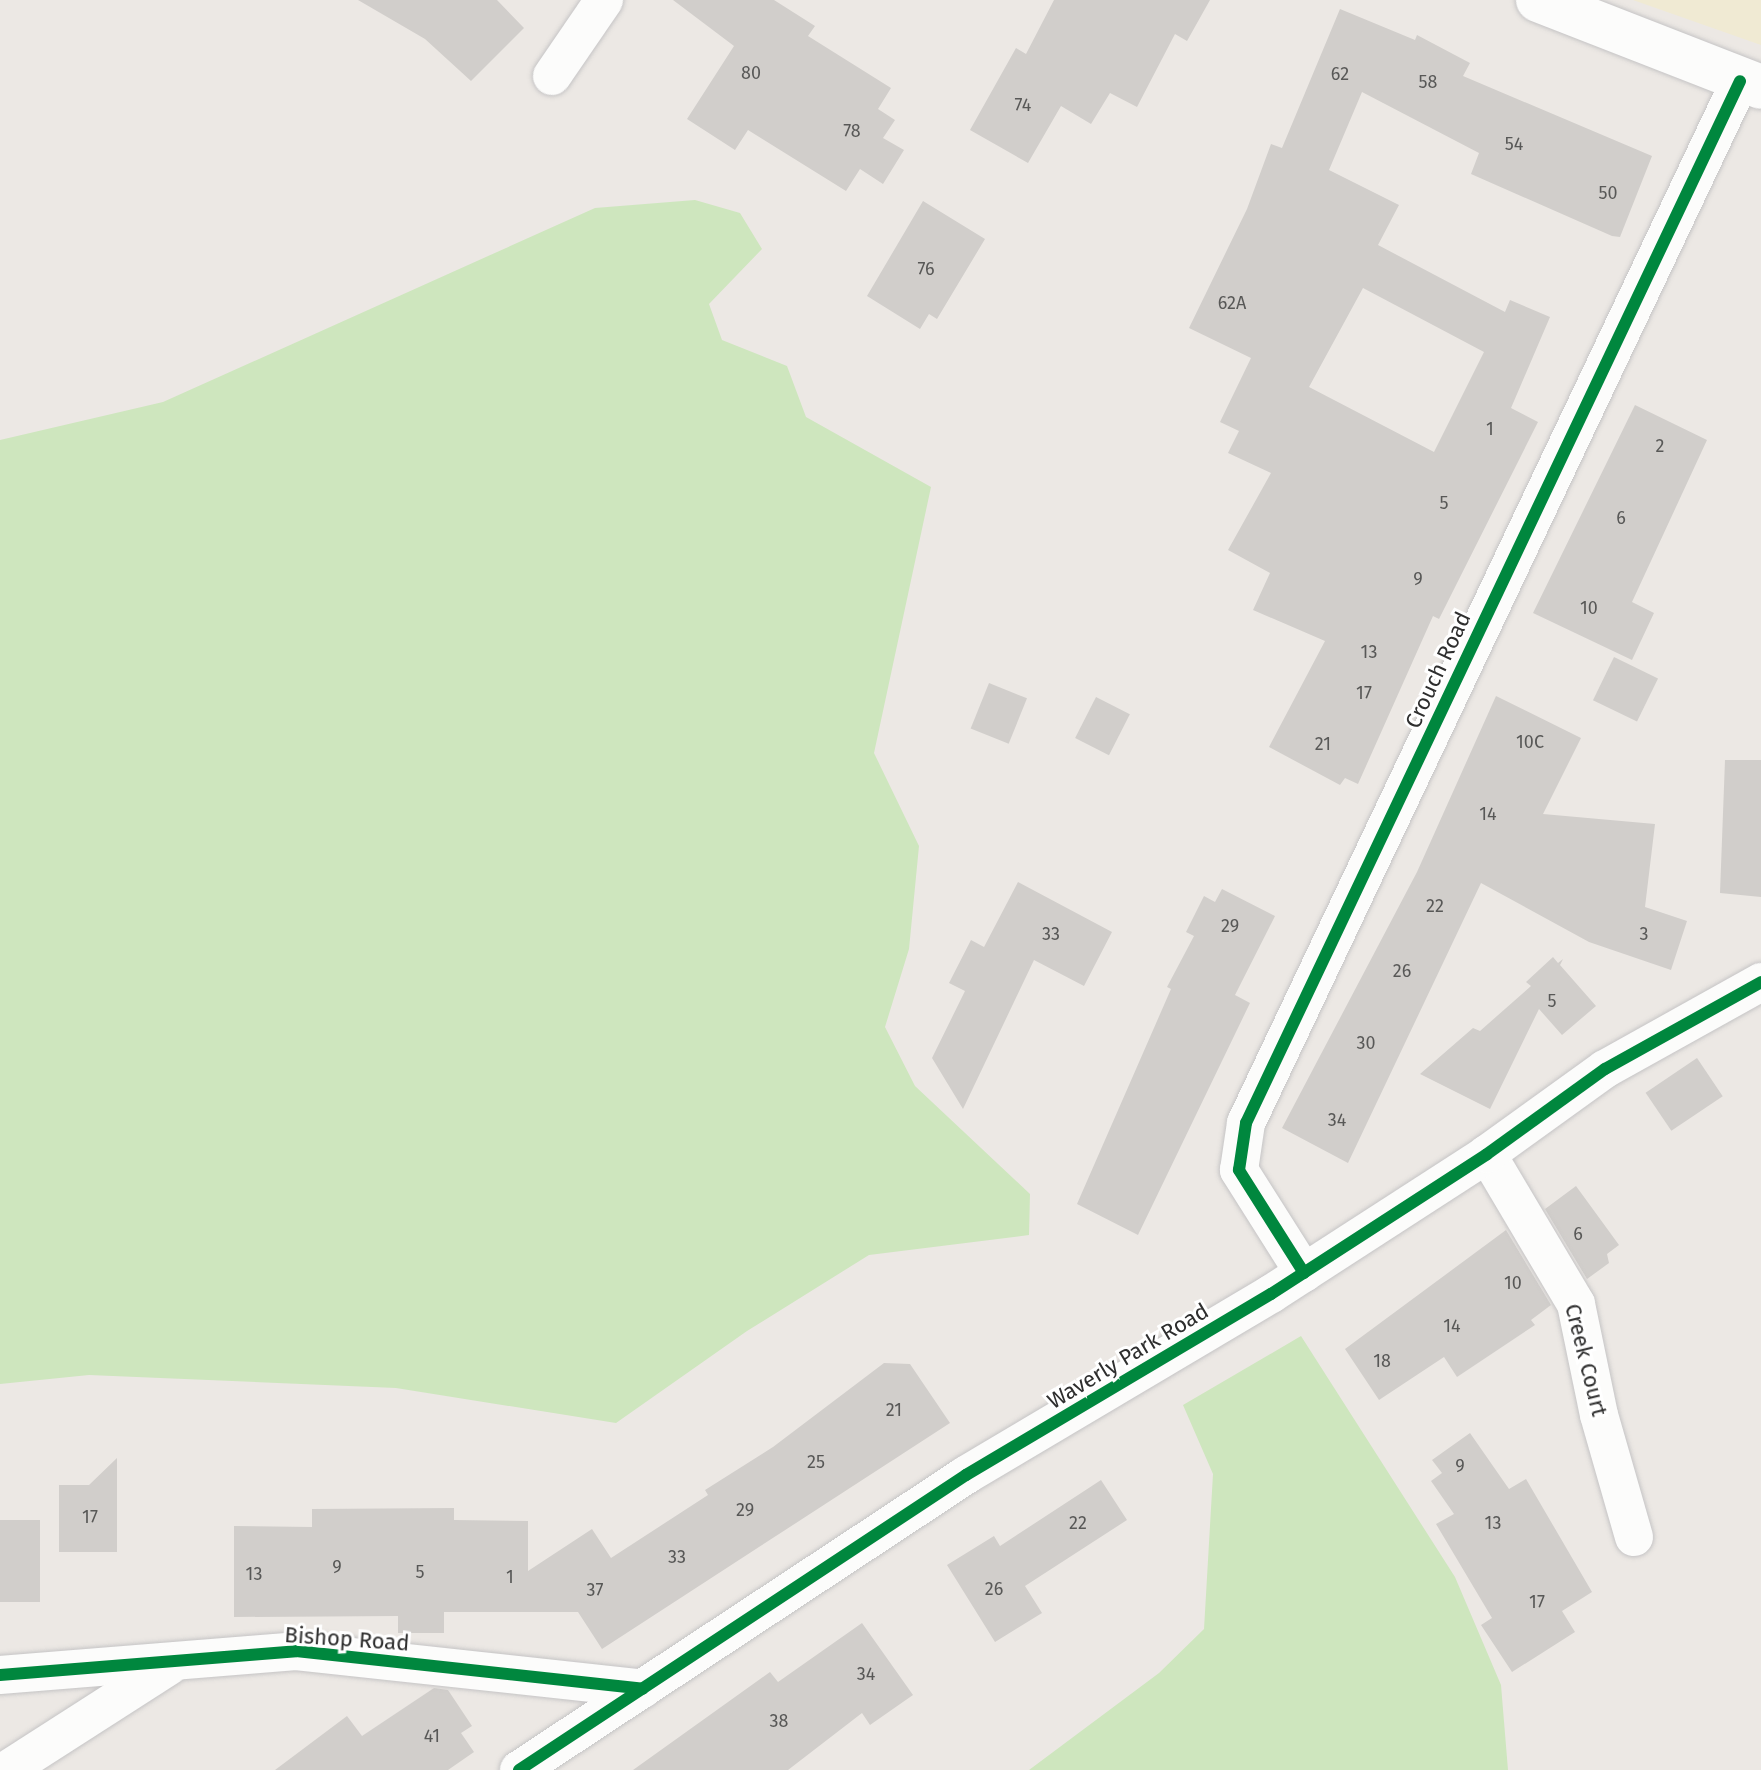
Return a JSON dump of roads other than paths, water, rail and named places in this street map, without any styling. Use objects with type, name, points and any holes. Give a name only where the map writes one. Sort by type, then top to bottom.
[{"type":"main road","points":[[1538,0],[1750,84]]},
{"type":"street","points":[[552,76],[604,0]]},
{"type":"street","name":"Crouch Road","points":[[1304,1273],[1239,1170],[1246,1123],[1750,84]]},
{"type":"street","name":"Waverly Park Road","points":[[519,1770],[966,1475],[1304,1273],[1487,1154],[1605,1069],[1761,982]]},
{"type":"street","name":"Creek Court","points":[[1487,1154],[1576,1304],[1599,1415],[1634,1537]]},
{"type":"street","name":"Bishop Road","points":[[0,1675],[171,1665],[296,1651],[643,1689]]},
{"type":"street","points":[[7,1770],[171,1665]]}]
